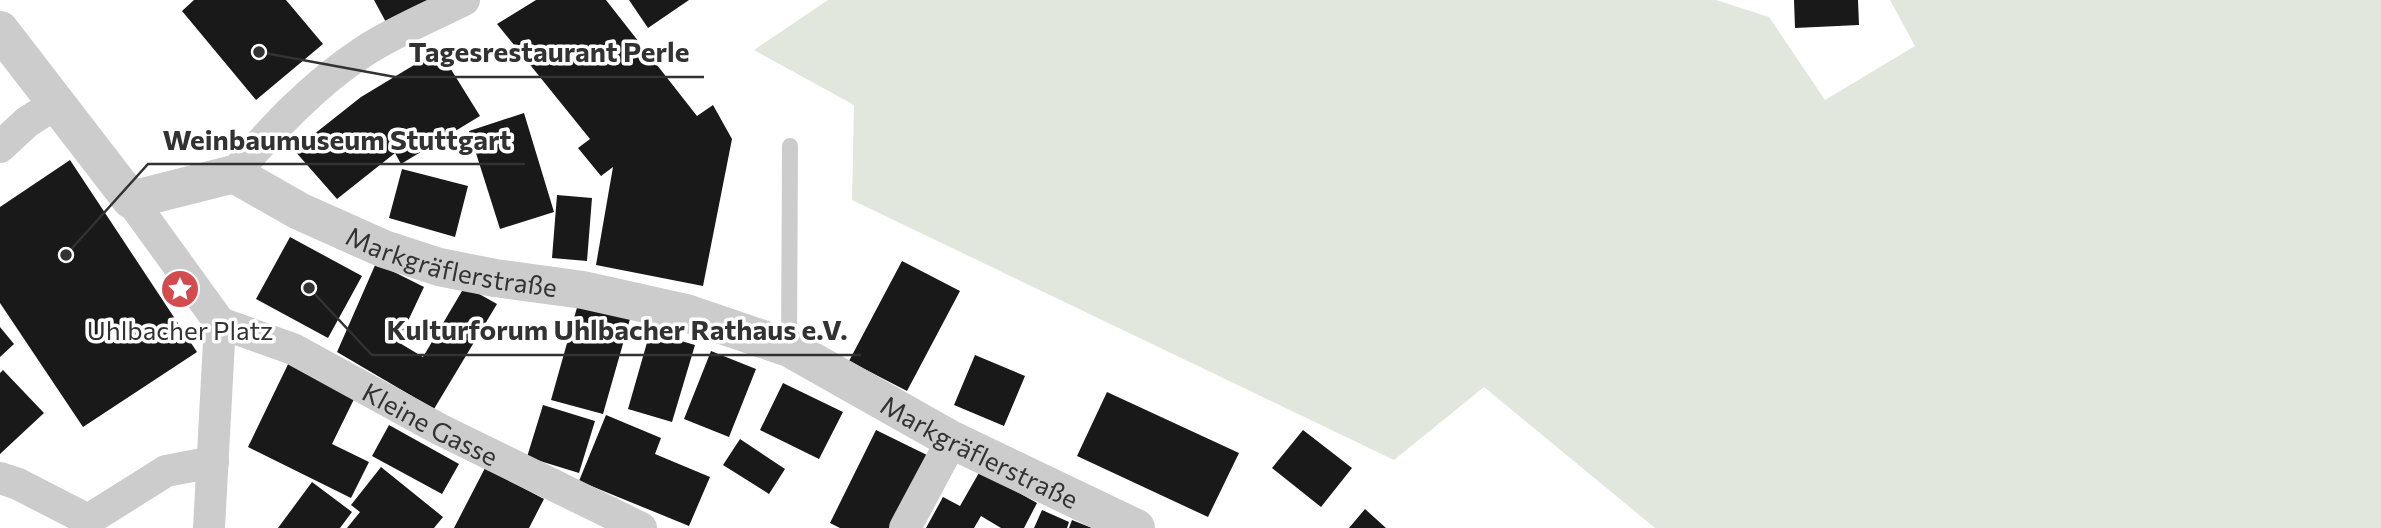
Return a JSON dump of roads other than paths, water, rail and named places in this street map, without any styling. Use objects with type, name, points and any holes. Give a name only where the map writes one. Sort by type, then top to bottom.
[{"type":"street","points":[[131,200],[234,174],[270,131],[318,86],[364,51],[464,0]]},
{"type":"street","points":[[0,30],[131,200],[220,323],[209,528]]},
{"type":"street","points":[[0,147],[27,122],[57,103]]},
{"type":"street","name":"Markgräflerstraße","points":[[234,174],[299,211],[384,250],[495,278],[583,290],[686,313],[789,348],[952,440],[1136,528]]},
{"type":"street","name":"Kleine Gasse","points":[[220,323],[293,349],[439,429],[641,528]]},
{"type":"street","points":[[905,528],[952,440]]},
{"type":"street","points":[[0,478],[18,484],[88,520],[166,471],[213,462]]},
{"type":"lane","points":[[789,348],[790,146]]},
{"type":"place","name":"Tagesrestaurant Perle","points":[[259,52]]},
{"type":"place","name":"Weinbaumuseum Stuttgart","points":[[66,255]]},
{"type":"place","name":"Kulturforum Uhlbacher Rathaus e.V.","points":[[309,288]]},
{"type":"place","name":"Uhlbacher Platz","points":[[180,289]]}]
